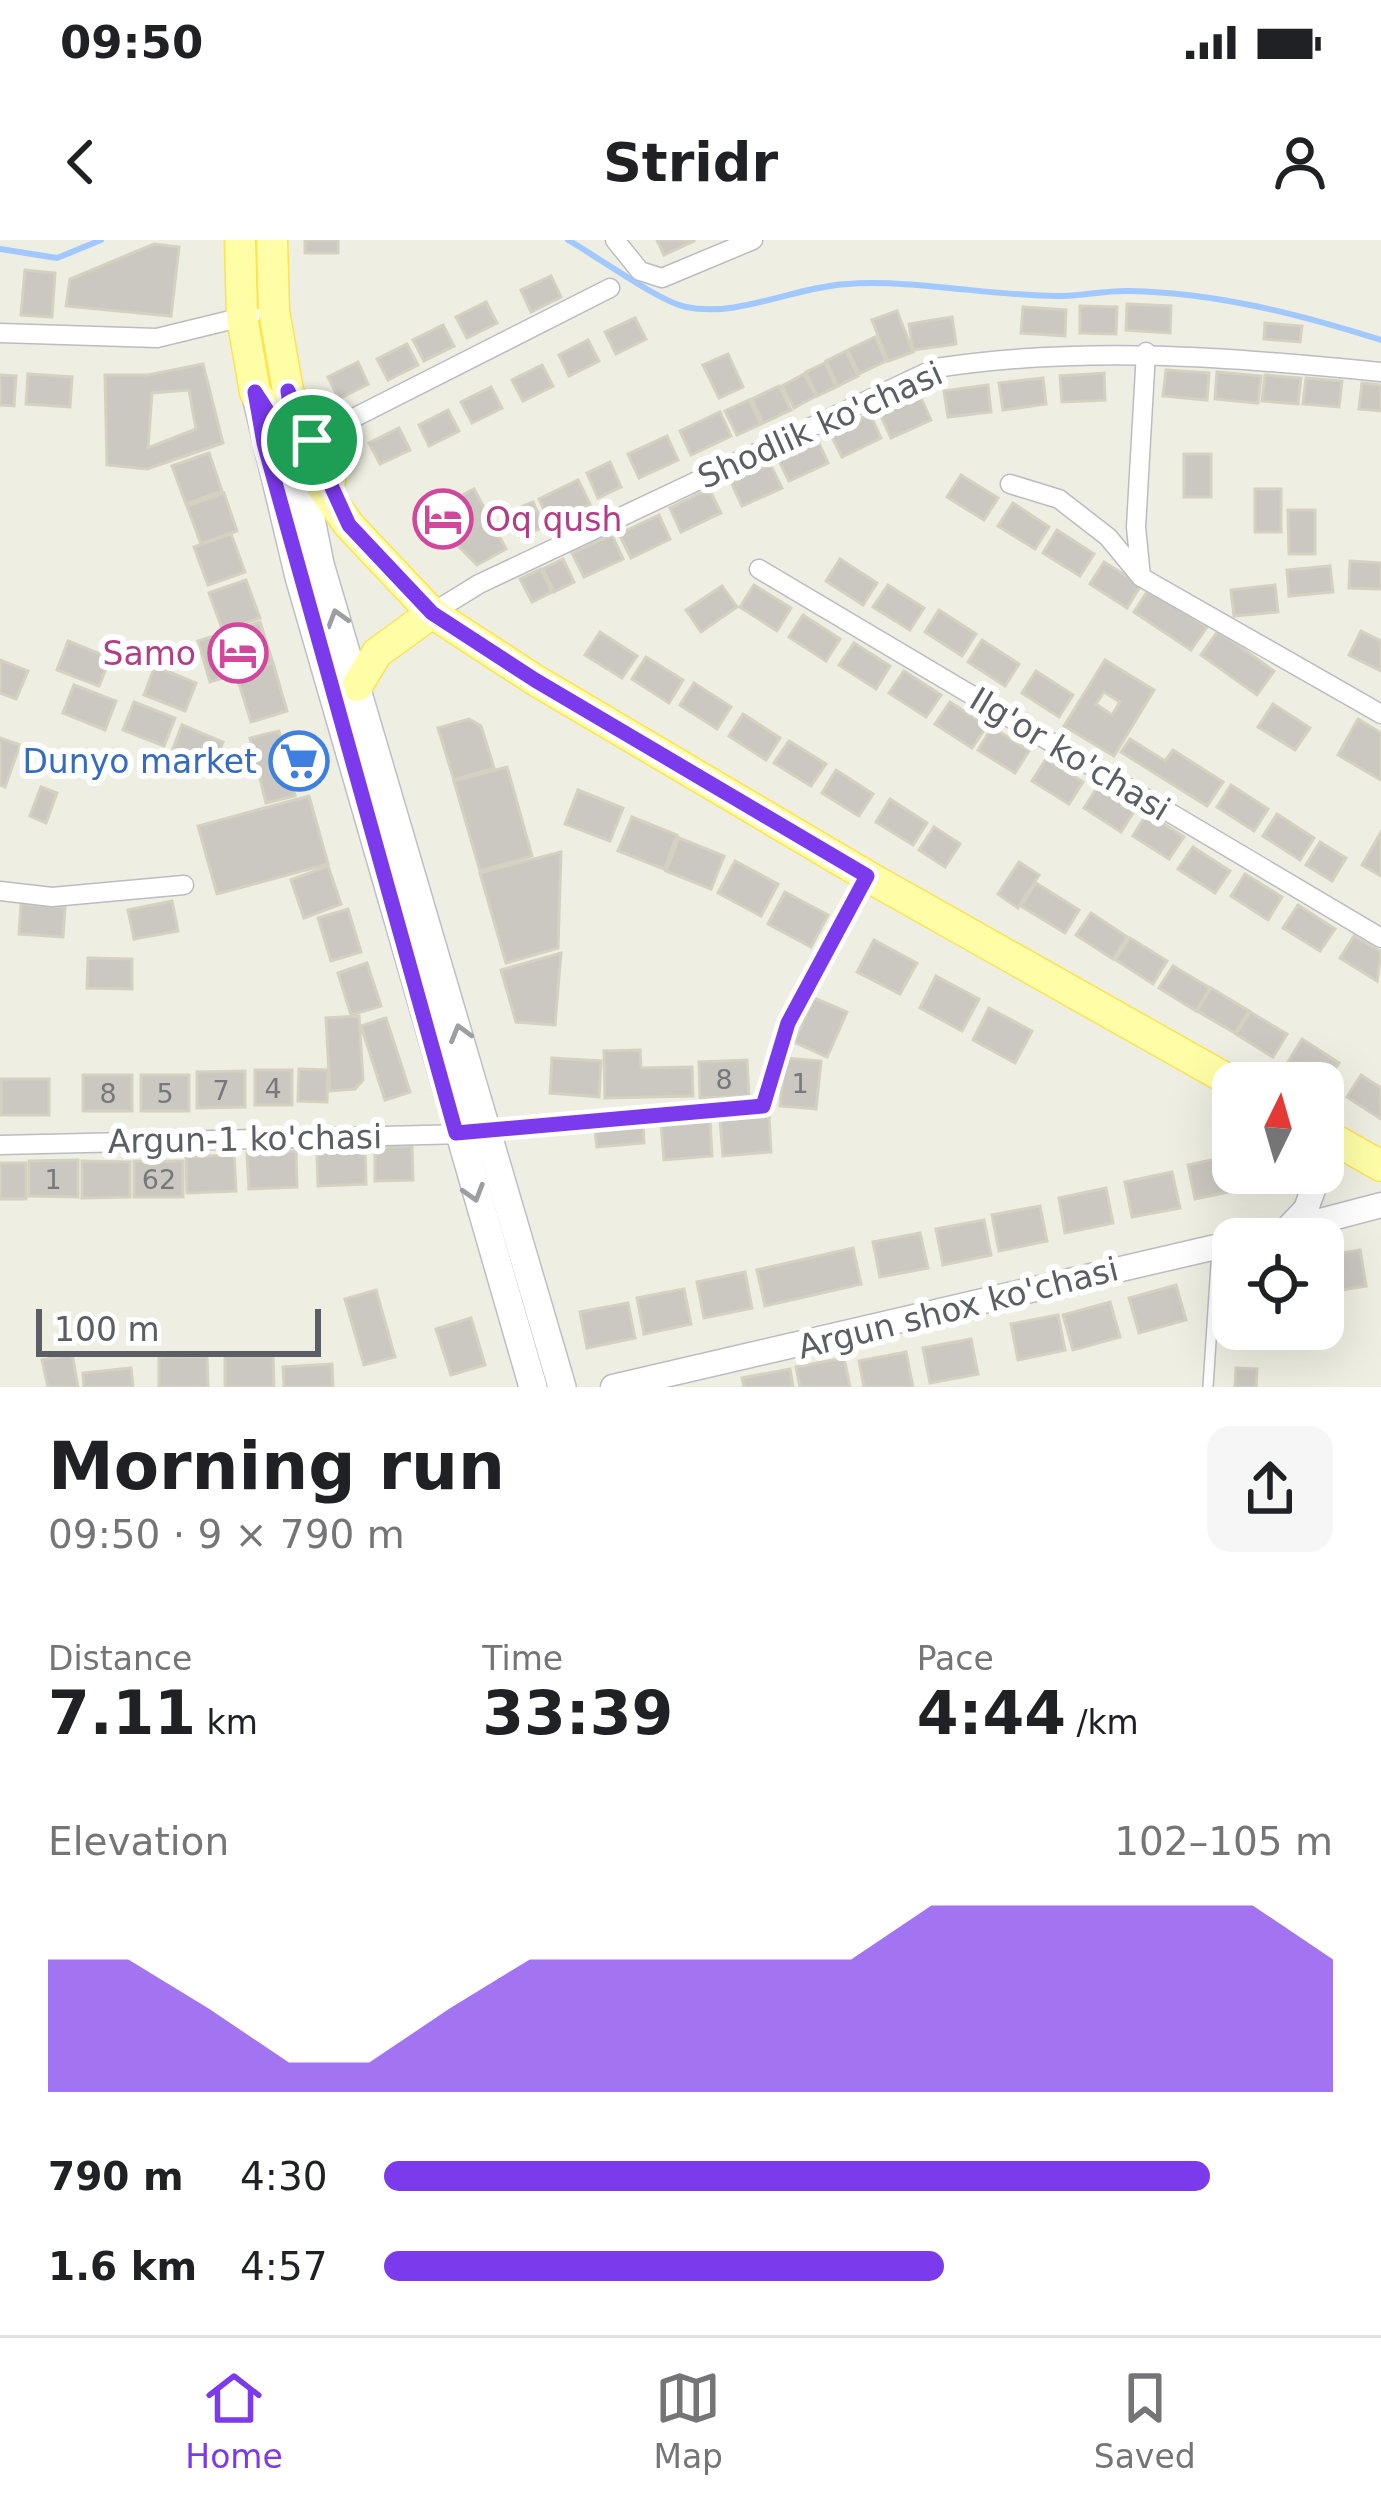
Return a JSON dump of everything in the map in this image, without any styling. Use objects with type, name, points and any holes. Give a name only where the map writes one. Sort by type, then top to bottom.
[{"type":"main road","points":[[240,240],[242,317],[255,392],[299,577],[532,1387]]},
{"type":"main road","points":[[272,240],[274,311],[288,391],[305,450],[320,564],[562,1387]]},
{"type":"main road","points":[[255,392],[305,450],[349,525],[432,613],[535,680],[867,876],[1212,1071]]},
{"type":"main road","points":[[357,686],[377,653],[432,613]]},
{"type":"main road","points":[[1344,1145],[1381,1166]]},
{"type":"street","points":[[616,240],[640,271],[662,278],[753,240]]},
{"type":"street","points":[[305,450],[610,288]]},
{"type":"street","points":[[0,333],[157,338],[274,311]]},
{"type":"street","points":[[1141,578],[1136,527],[1146,352]]},
{"type":"street","name":"Shodlik ko'chasi","points":[[432,613],[479,584],[936,368],[1009,356],[1146,352],[1381,372]]},
{"type":"street","points":[[1010,484],[1059,499],[1108,537],[1141,578],[1381,714]]},
{"type":"street","name":"Ilg'or ko'chasi","points":[[759,569],[1381,938]]},
{"type":"street","points":[[0,891],[52,897],[184,885]]},
{"type":"street","name":"Argun-1 ko'chasi","points":[[0,1144],[490,1134]]},
{"type":"street","points":[[1334,1218],[1381,1205]]},
{"type":"street","name":"Argun shox ko'chasi","points":[[613,1387],[1212,1248]]},
{"type":"lane","points":[[490,1134],[763,1106],[788,1023],[867,876]]},
{"type":"lane","points":[[1208,1387],[1212,1350]]},
{"type":"building","points":[[305,240],[338,240],[338,253],[305,253]]},
{"type":"building","points":[[657,240],[694,240],[694,241],[664,255]]},
{"type":"building","points":[[154,244],[179,247],[171,316],[66,306],[70,279]]},
{"type":"building","points":[[25,270],[55,273],[52,317],[21,315]]},
{"type":"building","points":[[551,276],[561,297],[531,312],[521,290]]},
{"type":"building","points":[[486,302],[497,323],[467,338],[456,317]]},
{"type":"building","points":[[1127,304],[1171,306],[1170,333],[1126,330]]},
{"type":"building","points":[[1080,306],[1117,307],[1116,334],[1080,333]]},
{"type":"building","points":[[1023,307],[1066,310],[1065,336],[1021,333]]},
{"type":"building","points":[[897,311],[913,352],[888,361],[872,320]]},
{"type":"building","points":[[952,317],[956,344],[913,350],[909,324]]},
{"type":"building","points":[[635,318],[646,339],[616,354],[605,332]]},
{"type":"building","points":[[1265,323],[1302,326],[1300,342],[1264,339]]},
{"type":"building","points":[[443,325],[454,346],[424,361],[413,340]]},
{"type":"building","points":[[875,337],[886,361],[859,374],[848,350]]},
{"type":"building","points":[[588,340],[599,361],[569,376],[559,355]]},
{"type":"building","points":[[407,344],[418,365],[388,380],[377,359]]},
{"type":"building","points":[[846,351],[858,376],[838,386],[826,361]]},
{"type":"building","points":[[728,354],[743,387],[719,398],[703,365]]},
{"type":"building","points":[[358,362],[368,384],[339,399],[328,377]]},
{"type":"building","points":[[825,363],[836,387],[817,396],[806,372]]},
{"type":"building","points":[[203,364],[223,443],[147,469],[107,465],[105,375],[148,375]],"holes":[[[189,390],[196,429],[148,448],[152,393]]]},
{"type":"building","points":[[542,365],[553,386],[523,401],[512,380]]},
{"type":"building","points":[[1166,370],[1209,373],[1207,400],[1163,396]]},
{"type":"building","points":[[1217,372],[1261,376],[1258,403],[1215,399]]},
{"type":"building","points":[[1104,373],[1105,400],[1062,402],[1060,376]]},
{"type":"building","points":[[28,374],[72,377],[70,407],[26,404]]},
{"type":"building","points":[[804,374],[816,396],[794,408],[782,386]]},
{"type":"building","points":[[0,375],[16,376],[14,406],[0,405]]},
{"type":"building","points":[[1265,375],[1301,378],[1298,404],[1262,401]]},
{"type":"building","points":[[1043,378],[1046,404],[1003,410],[999,383]]},
{"type":"building","points":[[1306,378],[1342,381],[1339,407],[1303,404]]},
{"type":"building","points":[[1362,383],[1381,385],[1381,411],[1359,409]]},
{"type":"building","points":[[988,385],[991,412],[948,417],[944,391]]},
{"type":"building","points":[[779,386],[791,410],[763,423],[752,399]]},
{"type":"building","points":[[491,387],[502,408],[472,423],[461,402]]},
{"type":"building","points":[[920,396],[931,420],[891,438],[880,414]]},
{"type":"building","points":[[749,400],[761,424],[737,435],[725,411]]},
{"type":"building","points":[[448,410],[459,431],[429,446],[419,425]]},
{"type":"building","points":[[720,412],[731,436],[691,455],[680,431]]},
{"type":"building","points":[[870,414],[881,438],[842,457],[830,433]]},
{"type":"building","points":[[399,428],[410,450],[380,464],[369,443]]},
{"type":"building","points":[[667,436],[678,460],[639,478],[628,454]]},
{"type":"building","points":[[817,439],[828,463],[789,481],[777,457]]},
{"type":"building","points":[[209,453],[222,491],[186,504],[172,466]]},
{"type":"building","points":[[1184,454],[1211,454],[1211,497],[1184,497]]},
{"type":"building","points":[[610,462],[621,487],[598,498],[587,473]]},
{"type":"building","points":[[770,464],[782,488],[742,506],[731,482]]},
{"type":"building","points":[[961,475],[998,498],[984,520],[947,497]]},
{"type":"building","points":[[578,480],[590,504],[550,523],[539,499]]},
{"type":"building","points":[[474,489],[506,549],[477,565],[426,514]]},
{"type":"building","points":[[709,489],[721,513],[681,532],[670,508]]},
{"type":"building","points":[[1255,489],[1281,489],[1281,532],[1255,532]]},
{"type":"building","points":[[224,493],[237,531],[201,544],[187,506]]},
{"type":"building","points":[[533,502],[544,527],[521,537],[509,512]]},
{"type":"building","points":[[1013,503],[1049,527],[1035,549],[998,526]]},
{"type":"building","points":[[1288,510],[1315,510],[1315,554],[1289,554]]},
{"type":"building","points":[[659,515],[670,539],[631,558],[619,534]]},
{"type":"building","points":[[1057,530],[1094,554],[1080,576],[1043,553]]},
{"type":"building","points":[[231,534],[245,572],[208,585],[194,547]]},
{"type":"building","points":[[612,535],[623,559],[584,577],[572,553]]},
{"type":"building","points":[[563,559],[574,582],[554,592],[543,569]]},
{"type":"building","points":[[840,559],[877,583],[863,605],[826,581]]},
{"type":"building","points":[[1350,561],[1381,563],[1381,589],[1349,588]]},
{"type":"building","points":[[1104,562],[1141,585],[1127,608],[1090,584]]},
{"type":"building","points":[[1330,566],[1333,592],[1289,596],[1287,570]]},
{"type":"building","points":[[541,569],[552,592],[532,602],[520,579]]},
{"type":"building","points":[[246,580],[260,618],[223,631],[209,593]]},
{"type":"building","points":[[754,585],[791,608],[777,631],[740,607]]},
{"type":"building","points":[[888,585],[924,608],[910,630],[873,607]]},
{"type":"building","points":[[1275,585],[1278,612],[1234,616],[1231,590]]},
{"type":"building","points":[[722,586],[737,607],[701,632],[686,610]]},
{"type":"building","points":[[1149,589],[1207,627],[1191,650],[1134,612]]},
{"type":"building","points":[[939,610],[976,634],[962,656],[925,632]]},
{"type":"building","points":[[803,615],[840,639],[826,661],[789,637]]},
{"type":"building","points":[[260,622],[273,663],[210,682],[198,641]]},
{"type":"building","points":[[1218,631],[1274,671],[1257,695],[1201,655]]},
{"type":"building","points":[[1361,631],[1381,641],[1381,671],[1349,655]]},
{"type":"building","points":[[600,632],[637,656],[622,678],[585,655]]},
{"type":"building","points":[[982,640],[1019,664],[1005,686],[968,662]]},
{"type":"building","points":[[68,641],[110,658],[99,686],[57,670]]},
{"type":"building","points":[[854,643],[890,666],[876,689],[839,665]]},
{"type":"building","points":[[646,657],[683,680],[669,703],[632,679]]},
{"type":"building","points":[[0,660],[28,671],[16,699],[0,693]]},
{"type":"building","points":[[1105,660],[1154,690],[1114,756],[1064,726]],"holes":[[[1104,692],[1120,702],[1112,715],[1096,704]]]},
{"type":"building","points":[[273,663],[287,711],[251,722],[236,674]]},
{"type":"building","points":[[155,666],[196,683],[185,711],[144,695]]},
{"type":"building","points":[[904,671],[941,695],[926,717],[889,693]]},
{"type":"building","points":[[1036,671],[1073,695],[1059,717],[1022,693]]},
{"type":"building","points":[[694,683],[731,707],[717,729],[680,705]]},
{"type":"building","points":[[74,685],[116,701],[105,730],[63,713]]},
{"type":"building","points":[[134,702],[175,718],[164,746],[123,730]]},
{"type":"building","points":[[950,702],[987,726],[972,748],[935,724]]},
{"type":"building","points":[[1273,704],[1310,728],[1295,750],[1258,727]]},
{"type":"building","points":[[743,714],[780,738],[766,760],[729,736]]},
{"type":"building","points":[[469,719],[481,726],[494,768],[454,780],[438,728]]},
{"type":"building","points":[[1358,719],[1381,733],[1381,780],[1338,755]]},
{"type":"building","points":[[182,725],[223,742],[212,770],[171,754]]},
{"type":"building","points":[[992,727],[1029,751],[1015,773],[978,750]]},
{"type":"building","points":[[279,731],[295,796],[266,803],[250,738]]},
{"type":"building","points":[[0,738],[20,745],[5,787],[0,785]]},
{"type":"building","points":[[1130,739],[1165,761],[1173,750],[1223,782],[1207,806],[1121,752]]},
{"type":"building","points":[[789,741],[826,764],[811,786],[774,763]]},
{"type":"building","points":[[1046,759],[1083,782],[1069,804],[1032,781]]},
{"type":"building","points":[[507,767],[532,856],[480,871],[454,781]]},
{"type":"building","points":[[836,770],[873,794],[859,816],[822,793]]},
{"type":"building","points":[[1231,785],[1268,809],[1254,831],[1217,807]]},
{"type":"building","points":[[1098,786],[1135,810],[1121,832],[1084,808]]},
{"type":"building","points":[[41,787],[57,793],[46,823],[30,816]]},
{"type":"building","points":[[578,790],[623,808],[610,841],[565,824]]},
{"type":"building","points":[[309,796],[328,864],[217,894],[198,826]]},
{"type":"building","points":[[890,799],[927,823],[913,845],[876,822]]},
{"type":"building","points":[[1147,813],[1184,837],[1169,859],[1133,836]]},
{"type":"building","points":[[1277,814],[1314,838],[1300,860],[1263,836]]},
{"type":"building","points":[[632,817],[677,835],[664,869],[618,851]]},
{"type":"building","points":[[934,827],[960,844],[945,867],[919,850]]},
{"type":"building","points":[[1381,832],[1381,876],[1362,865]]},
{"type":"building","points":[[679,838],[724,856],[711,889],[666,871]]},
{"type":"building","points":[[1320,842],[1346,858],[1332,881],[1306,865]]},
{"type":"building","points":[[1193,847],[1230,871],[1215,893],[1178,869]]},
{"type":"building","points":[[561,852],[558,948],[506,963],[480,873]]},
{"type":"building","points":[[735,861],[778,884],[761,916],[718,893]]},
{"type":"building","points":[[1019,862],[1039,875],[1018,908],[998,894]]},
{"type":"building","points":[[328,866],[341,904],[304,918],[291,880]]},
{"type":"building","points":[[1245,874],[1282,897],[1268,920],[1231,896]]},
{"type":"building","points":[[1036,883],[1079,910],[1065,933],[1021,906]]},
{"type":"building","points":[[785,892],[828,915],[811,947],[768,924]]},
{"type":"building","points":[[172,901],[178,931],[134,939],[128,910]]},
{"type":"building","points":[[21,904],[65,907],[63,937],[19,934]]},
{"type":"building","points":[[1298,905],[1335,929],[1320,951],[1283,928]]},
{"type":"building","points":[[348,909],[361,952],[331,961],[318,918]]},
{"type":"building","points":[[1091,913],[1127,937],[1113,959],[1076,935]]},
{"type":"building","points":[[1354,936],[1381,952],[1377,981],[1340,958]]},
{"type":"building","points":[[1130,938],[1167,961],[1153,984],[1116,960]]},
{"type":"building","points":[[874,940],[917,963],[900,994],[857,972]]},
{"type":"building","points":[[561,953],[555,1025],[516,1022],[501,970]]},
{"type":"building","points":[[88,958],[132,959],[132,989],[87,988]]},
{"type":"building","points":[[367,963],[381,1006],[351,1015],[338,973]]},
{"type":"building","points":[[1173,966],[1210,988],[1196,1011],[1159,988]]},
{"type":"building","points":[[936,976],[979,999],[962,1031],[920,1008]]},
{"type":"building","points":[[1211,988],[1249,1011],[1235,1033],[1197,1011]]},
{"type":"building","points":[[814,998],[847,1012],[827,1057],[794,1042]]},
{"type":"building","points":[[989,1008],[1032,1031],[1015,1063],[973,1040]]},
{"type":"building","points":[[1250,1012],[1287,1034],[1273,1057],[1236,1034]]},
{"type":"building","points":[[359,1016],[363,1080],[355,1089],[330,1091],[326,1018]]},
{"type":"building","points":[[386,1018],[410,1092],[385,1100],[361,1026]]},
{"type":"building","points":[[1302,1039],[1337,1062],[1288,1062]]},
{"type":"building","points":[[640,1050],[641,1068],[692,1067],[693,1096],[605,1098],[604,1051]]},
{"type":"building","points":[[552,1058],[601,1061],[599,1097],[550,1093]]},
{"type":"building","points":[[785,1058],[821,1061],[816,1109],[780,1106]]},
{"type":"building","points":[[747,1060],[749,1096],[700,1098],[699,1062]]},
{"type":"building","points":[[299,1069],[328,1070],[327,1102],[298,1101]]},
{"type":"building","points":[[255,1070],[292,1070],[292,1105],[255,1105]]},
{"type":"building","points":[[245,1071],[245,1107],[197,1108],[197,1072]]},
{"type":"building","points":[[83,1075],[132,1075],[132,1111],[83,1111]]},
{"type":"building","points":[[141,1075],[189,1075],[189,1111],[141,1111]]},
{"type":"building","points":[[1361,1075],[1381,1088],[1381,1119],[1347,1097]]},
{"type":"building","points":[[1,1079],[49,1079],[49,1115],[1,1115]]},
{"type":"building","points":[[769,1116],[771,1152],[723,1156],[720,1120]]},
{"type":"building","points":[[710,1120],[712,1156],[664,1160],[661,1124]]},
{"type":"building","points":[[643,1126],[644,1143],[597,1147],[595,1131]]},
{"type":"building","points":[[412,1146],[413,1180],[375,1181],[375,1147]]},
{"type":"building","points":[[365,1148],[366,1184],[318,1186],[317,1150]]},
{"type":"building","points":[[296,1151],[297,1187],[249,1189],[247,1153]]},
{"type":"building","points":[[234,1155],[236,1191],[187,1193],[186,1157]]},
{"type":"building","points":[[78,1160],[78,1197],[29,1196],[29,1161]]},
{"type":"building","points":[[1212,1160],[1212,1194],[1219,1194],[1195,1199],[1188,1165]]},
{"type":"building","points":[[82,1161],[130,1162],[130,1197],[82,1198]]},
{"type":"building","points":[[134,1161],[183,1161],[183,1197],[134,1197]]},
{"type":"building","points":[[0,1163],[26,1163],[26,1199],[0,1199]]},
{"type":"building","points":[[1172,1172],[1180,1208],[1132,1217],[1125,1182]]},
{"type":"building","points":[[1106,1188],[1113,1223],[1065,1233],[1059,1198]]},
{"type":"building","points":[[1040,1206],[1047,1241],[999,1251],[992,1215]]},
{"type":"building","points":[[984,1220],[991,1255],[943,1265],[936,1229]]},
{"type":"building","points":[[920,1233],[928,1268],[880,1277],[873,1242]]},
{"type":"building","points":[[853,1248],[861,1284],[765,1306],[757,1270]]},
{"type":"building","points":[[1360,1250],[1366,1286],[1344,1290],[1344,1253]]},
{"type":"building","points":[[745,1272],[752,1308],[704,1318],[697,1282]]},
{"type":"building","points":[[1176,1285],[1186,1320],[1139,1333],[1129,1298]]},
{"type":"building","points":[[684,1289],[691,1324],[644,1334],[637,1298]]},
{"type":"building","points":[[376,1290],[395,1357],[364,1365],[345,1299]]},
{"type":"building","points":[[1110,1302],[1120,1337],[1073,1350],[1063,1315]]},
{"type":"building","points":[[628,1303],[635,1338],[587,1348],[580,1312]]},
{"type":"building","points":[[1058,1315],[1065,1350],[1018,1360],[1011,1324]]},
{"type":"building","points":[[471,1318],[485,1365],[451,1375],[436,1329]]},
{"type":"building","points":[[971,1339],[978,1374],[930,1383],[923,1348]]},
{"type":"building","points":[[906,1352],[913,1387],[864,1387],[859,1361]]},
{"type":"building","points":[[72,1354],[78,1387],[48,1387],[42,1360]]},
{"type":"building","points":[[207,1356],[208,1387],[159,1387],[159,1357]]},
{"type":"building","points":[[225,1356],[273,1356],[274,1387],[225,1387]]},
{"type":"building","points":[[844,1358],[850,1387],[800,1387],[796,1367]]},
{"type":"building","points":[[332,1364],[333,1387],[284,1387],[283,1367]]},
{"type":"building","points":[[131,1368],[133,1387],[84,1387],[83,1373]]},
{"type":"building","points":[[1236,1368],[1257,1369],[1256,1387],[1235,1387]]},
{"type":"building","points":[[790,1369],[793,1387],[744,1387],[742,1378]]},
{"type":"waterway","points":[[0,249],[57,258],[101,240]]},
{"type":"waterway","points":[[568,240],[644,288],[686,307],[725,308],[827,286],[872,283],[1032,295],[1130,291],[1257,306],[1381,340]]},
{"type":"place","name":"Oq qush","points":[[443,519]]},
{"type":"place","name":"Samo","points":[[238,653]]},
{"type":"place","name":"Dunyo market","points":[[299,761]]},
{"type":"route","points":[[288,391],[312,440],[349,525],[432,613],[535,680],[867,876],[788,1023],[763,1106],[490,1134],[456,1133],[408,947],[299,577],[255,392],[299,460],[288,391]]}]
